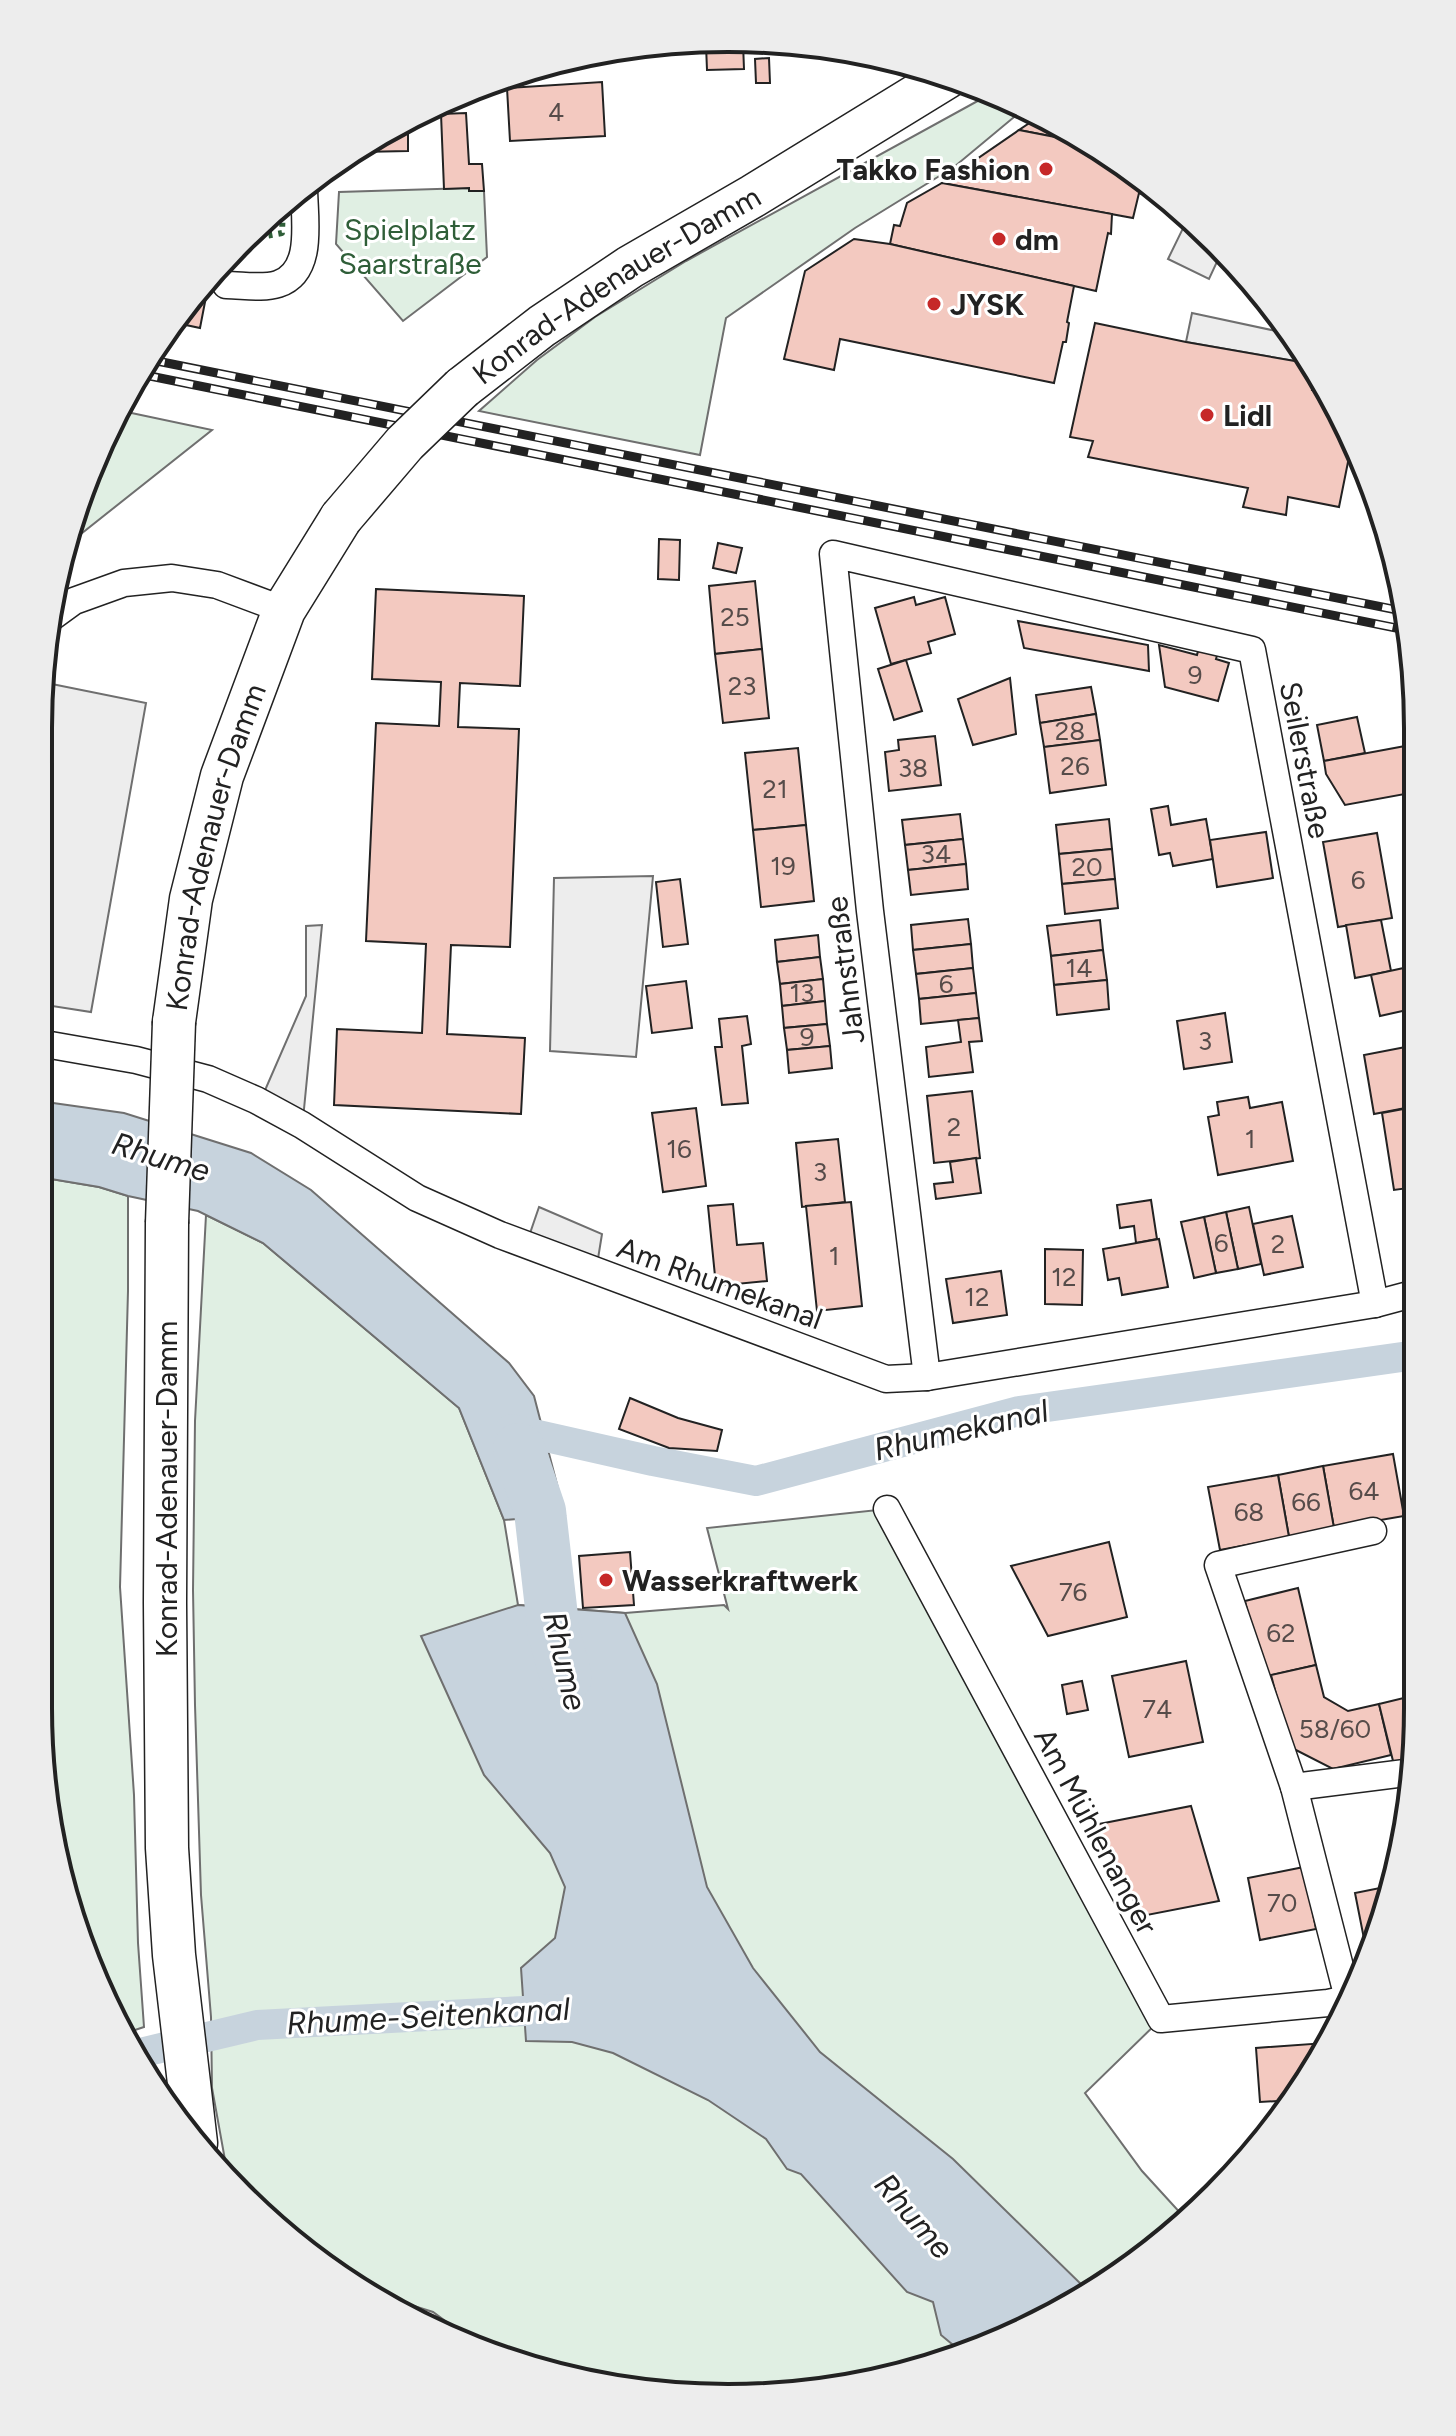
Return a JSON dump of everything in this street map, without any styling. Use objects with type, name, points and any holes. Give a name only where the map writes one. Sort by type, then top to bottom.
[{"type":"main road","name":"Konrad-Adenauer-Damm","points":[[194,2122],[174,1955],[167,1848],[167,1223],[174,1022],[191,899],[222,776],[284,610],[341,518],[405,443],[462,388],[542,326],[630,267],[934,85]]},
{"type":"street","points":[[226,285],[277,285],[295,274],[305,250],[304,202]]},
{"type":"street","name":"Seilerstraße","points":[[833,554],[1252,650],[1375,1304]]},
{"type":"street","name":"Jahnstraße","points":[[833,554],[870,911],[927,1377]]},
{"type":"street","points":[[63,609],[74,601],[124,583],[172,578],[217,585],[284,610]]},
{"type":"street","name":"Am Rhumekanal","points":[[52,1045],[136,1060],[208,1079],[302,1125],[417,1198],[500,1235],[886,1379],[927,1377],[1375,1304],[1404,1296]]},
{"type":"street","name":"Am Mühlenanger","points":[[887,1509],[1161,2019],[1335,2004]]},
{"type":"street","points":[[1339,1996],[1294,1787],[1218,1565],[1373,1531]]},
{"type":"street","points":[[1294,1787],[1401,1774]]},
{"type":"green space","points":[[979,100],[1015,116],[954,167],[855,228],[726,318],[700,455],[479,411],[537,360],[595,317],[686,261]]},
{"type":"green space","name":"Spielplatz Saarstraße","points":[[469,188],[470,191],[484,191],[487,257],[403,321],[336,244],[339,192]]},
{"type":"green space","points":[[131,413],[212,430],[81,534],[103,469]]},
{"type":"green space","points":[[52,1179],[99,1187],[128,1196],[120,1587],[134,1795],[144,2027],[134,2030],[103,1967],[88,1925],[65,1840],[53,1752]]},
{"type":"green space","points":[[206,1215],[263,1243],[459,1408],[504,1520],[518,1605],[625,1613],[724,1605],[728,1609],[707,1528],[887,1509],[1161,2019],[1085,2093],[1142,2171],[1179,2211],[1104,2270],[987,2333],[903,2361],[860,2371],[772,2383],[684,2383],[596,2371],[553,2361],[448,2323],[433,2312],[390,2293],[316,2244],[282,2216],[225,2159],[212,2088],[211,2017],[201,1895],[195,1705],[195,1421]]},
{"type":"shaded area","points":[[1183,228],[1217,262],[1209,279],[1168,259]]},
{"type":"shaded area","points":[[1192,313],[1275,331],[1296,361],[1186,342]]},
{"type":"shaded area","points":[[53,684],[146,703],[91,1012],[52,1006]]},
{"type":"shaded area","points":[[653,876],[636,1057],[550,1051],[554,878]]},
{"type":"shaded area","points":[[322,925],[302,1125],[255,1106],[266,1088],[306,996],[306,926]]},
{"type":"shaded area","points":[[539,1207],[602,1234],[596,1271],[526,1245]]},
{"type":"water","points":[[52,1103],[124,1113],[251,1153],[311,1190],[509,1363],[534,1396],[565,1515],[504,1520],[459,1408],[263,1243],[198,1211],[52,1179]]},
{"type":"water","points":[[518,1605],[625,1613],[657,1684],[707,1887],[753,1968],[820,2052],[953,2159],[1081,2284],[1027,2314],[953,2345],[941,2335],[933,2302],[907,2292],[801,2174],[787,2169],[766,2139],[708,2100],[613,2053],[572,2042],[526,2041],[521,1968],[555,1938],[565,1887],[550,1853],[484,1775],[421,1636]]},
{"type":"building","points":[[706,52],[743,52],[744,69],[707,70]]},
{"type":"building","points":[[769,58],[770,83],[756,83],[755,59]]},
{"type":"building","points":[[602,82],[605,136],[510,141],[507,89]]},
{"type":"building","points":[[466,113],[469,164],[482,164],[484,191],[444,189],[441,116]]},
{"type":"building","points":[[1029,123],[1055,137],[1019,130]]},
{"type":"building","name":"Takko Fashion","points":[[1019,130],[1055,137],[1104,166],[1142,194],[1139,193],[1133,218],[942,183]]},
{"type":"building","points":[[408,133],[408,151],[376,152]]},
{"type":"building","name":"dm","points":[[942,183],[1112,214],[1111,234],[1108,233],[1096,291],[890,244],[894,225],[900,226],[907,203]]},
{"type":"building","name":"JYSK","points":[[854,239],[890,244],[1074,286],[1066,342],[1063,342],[1054,383],[840,339],[834,370],[784,359],[805,271]]},
{"type":"building","points":[[205,300],[200,328],[186,325]]},
{"type":"building","name":"Lidl","points":[[1095,323],[1296,361],[1348,460],[1339,507],[1288,497],[1286,515],[1243,507],[1248,488],[1088,457],[1093,441],[1070,437]]},
{"type":"building","points":[[659,539],[680,540],[679,580],[658,579]]},
{"type":"building","points":[[718,543],[742,548],[736,573],[713,568]]},
{"type":"building","points":[[755,581],[762,649],[715,654],[709,586]]},
{"type":"building","points":[[376,589],[524,596],[520,686],[460,683],[458,727],[519,729],[510,947],[451,945],[447,1034],[525,1038],[521,1114],[334,1105],[337,1029],[422,1033],[426,944],[366,941],[376,723],[439,726],[441,682],[372,679]]},
{"type":"building","points":[[914,597],[916,605],[945,597],[955,634],[928,642],[931,653],[891,664],[875,608]]},
{"type":"building","points":[[1018,621],[1148,645],[1149,671],[1024,648]]},
{"type":"building","points":[[1200,644],[1219,649],[1216,659],[1229,663],[1218,701],[1165,687],[1159,645],[1197,655]]},
{"type":"building","points":[[762,649],[769,718],[723,723],[715,654]]},
{"type":"building","points":[[906,660],[922,711],[894,720],[878,669]]},
{"type":"building","points":[[1010,678],[1016,734],[973,745],[958,699]]},
{"type":"building","points":[[1091,687],[1096,714],[1040,723],[1036,695]]},
{"type":"building","points":[[1096,714],[1100,740],[1044,747],[1040,723]]},
{"type":"building","points":[[1357,717],[1365,753],[1324,761],[1317,725]]},
{"type":"building","points":[[935,736],[941,785],[889,791],[885,752],[899,750],[898,740]]},
{"type":"building","points":[[1100,740],[1106,785],[1050,793],[1044,747]]},
{"type":"building","points":[[1404,746],[1404,794],[1345,805],[1326,774],[1324,761]]},
{"type":"building","points":[[798,748],[806,825],[753,830],[745,753]]},
{"type":"building","points":[[1168,806],[1171,825],[1206,819],[1213,859],[1173,866],[1170,853],[1159,855],[1151,809]]},
{"type":"building","points":[[960,814],[963,839],[905,845],[902,820]]},
{"type":"building","points":[[1109,819],[1112,849],[1059,854],[1056,825]]},
{"type":"building","points":[[806,825],[814,901],[761,907],[753,830]]},
{"type":"building","points":[[1266,832],[1273,878],[1217,887],[1210,840]]},
{"type":"building","points":[[1377,833],[1392,918],[1338,927],[1323,842]]},
{"type":"building","points":[[963,839],[966,864],[908,870],[905,845]]},
{"type":"building","points":[[1112,849],[1115,879],[1062,884],[1059,854]]},
{"type":"building","points":[[966,864],[968,889],[911,895],[908,870]]},
{"type":"building","points":[[680,879],[688,944],[663,947],[656,882]]},
{"type":"building","points":[[1115,879],[1118,908],[1065,914],[1062,884]]},
{"type":"building","points":[[968,919],[971,944],[913,950],[911,925]]},
{"type":"building","points":[[1100,920],[1103,950],[1051,956],[1047,926]]},
{"type":"building","points":[[1381,920],[1391,971],[1355,978],[1346,925]]},
{"type":"building","points":[[818,935],[820,957],[777,962],[775,940]]},
{"type":"building","points":[[971,944],[973,968],[916,974],[913,950]]},
{"type":"building","points":[[1103,950],[1107,980],[1054,985],[1051,956]]},
{"type":"building","points":[[820,957],[823,979],[780,984],[777,962]]},
{"type":"building","points":[[973,968],[976,993],[919,999],[916,974]]},
{"type":"building","points":[[1404,968],[1404,1011],[1380,1016],[1371,975]]},
{"type":"building","points":[[823,979],[825,1001],[782,1006],[780,984]]},
{"type":"building","points":[[1107,980],[1109,1009],[1057,1015],[1054,985]]},
{"type":"building","points":[[686,981],[692,1028],[652,1033],[646,986]]},
{"type":"building","points":[[976,993],[979,1018],[921,1024],[919,999]]},
{"type":"building","points":[[825,1001],[827,1024],[784,1028],[782,1006]]},
{"type":"building","points":[[1225,1013],[1232,1062],[1184,1069],[1177,1021]]},
{"type":"building","points":[[747,1016],[751,1044],[742,1046],[748,1103],[722,1105],[715,1047],[722,1047],[719,1019]]},
{"type":"building","points":[[979,1018],[982,1041],[969,1042],[973,1072],[929,1077],[926,1047],[961,1042],[958,1020]]},
{"type":"building","points":[[827,1024],[830,1046],[787,1050],[784,1028]]},
{"type":"building","points":[[830,1046],[832,1068],[789,1073],[787,1050]]},
{"type":"building","points":[[1404,1047],[1404,1108],[1374,1114],[1364,1055]]},
{"type":"building","points":[[972,1091],[980,1158],[934,1163],[927,1096]]},
{"type":"building","points":[[1248,1097],[1250,1108],[1282,1102],[1293,1161],[1218,1175],[1208,1117],[1219,1115],[1217,1102]]},
{"type":"building","points":[[696,1108],[706,1186],[663,1192],[652,1113]]},
{"type":"building","points":[[1404,1109],[1404,1189],[1394,1190],[1382,1113]]},
{"type":"building","points":[[838,1139],[845,1202],[802,1207],[796,1143]]},
{"type":"building","points":[[976,1158],[981,1193],[936,1199],[934,1184],[953,1182],[950,1162]]},
{"type":"building","points":[[1151,1200],[1157,1239],[1136,1243],[1134,1226],[1120,1228],[1117,1205]]},
{"type":"building","points":[[851,1202],[862,1306],[817,1311],[806,1206]]},
{"type":"building","points":[[733,1204],[737,1245],[763,1243],[767,1281],[716,1286],[708,1206]]},
{"type":"building","points":[[1249,1207],[1261,1264],[1238,1269],[1226,1212]]},
{"type":"building","points":[[1226,1212],[1238,1269],[1216,1273],[1204,1217]]},
{"type":"building","points":[[1292,1216],[1303,1267],[1264,1275],[1253,1224]]},
{"type":"building","points":[[1204,1217],[1216,1273],[1194,1278],[1181,1222]]},
{"type":"building","points":[[1159,1239],[1168,1287],[1122,1295],[1119,1278],[1108,1280],[1103,1249]]},
{"type":"building","points":[[1045,1249],[1083,1250],[1082,1305],[1045,1304]]},
{"type":"building","points":[[1001,1271],[1007,1315],[953,1323],[946,1279]]},
{"type":"building","points":[[630,1398],[678,1418],[722,1430],[717,1451],[669,1448],[619,1429]]},
{"type":"building","points":[[1393,1454],[1404,1516],[1334,1528],[1323,1466]]},
{"type":"building","points":[[1323,1466],[1334,1528],[1289,1537],[1278,1475]]},
{"type":"building","points":[[1278,1475],[1289,1537],[1220,1550],[1208,1487]]},
{"type":"building","points":[[1109,1542],[1127,1617],[1048,1636],[1011,1566]]},
{"type":"building","name":"Wasserkraftwerk","points":[[630,1552],[634,1605],[583,1608],[579,1556]]},
{"type":"building","points":[[1298,1588],[1316,1665],[1263,1677],[1245,1601]]},
{"type":"building","points":[[1186,1661],[1203,1742],[1129,1757],[1112,1676]]},
{"type":"building","points":[[1316,1665],[1324,1697],[1348,1711],[1379,1704],[1391,1755],[1333,1769],[1290,1747],[1271,1675]]},
{"type":"building","points":[[1082,1681],[1088,1710],[1067,1714],[1062,1685]]},
{"type":"building","points":[[1404,1698],[1402,1763],[1394,1765],[1379,1704]]},
{"type":"building","points":[[1191,1806],[1219,1901],[1142,1916],[1094,1825]]},
{"type":"building","points":[[1304,1867],[1316,1929],[1260,1940],[1248,1878]]},
{"type":"building","points":[[1379,1888],[1364,1937],[1355,1893]]},
{"type":"building","points":[[1314,2044],[1278,2101],[1260,2102],[1256,2048]]},
{"type":"waterway","name":"Rhumekanal","points":[[511,1429],[756,1481],[1019,1411],[1404,1357]]},
{"type":"waterway","name":"Rhume","points":[[519,1449],[540,1511],[554,1634],[566,1677]]},
{"type":"waterway","name":"Rhume-Seitenkanal","points":[[146,2051],[257,2025],[563,2009]]},
{"type":"railway","points":[[160,362],[1393,609]]},
{"type":"railway","points":[[151,376],[1396,628]]},
{"type":"hedge","points":[[265,236],[282,233],[282,220]]},
{"type":"place","name":"Takko Fashion","points":[[1046,169]]},
{"type":"place","name":"dm","points":[[999,239]]},
{"type":"place","name":"JYSK","points":[[934,304]]},
{"type":"place","name":"Lidl","points":[[1207,415]]},
{"type":"place","name":"Wasserkraftwerk","points":[[606,1580]]}]
